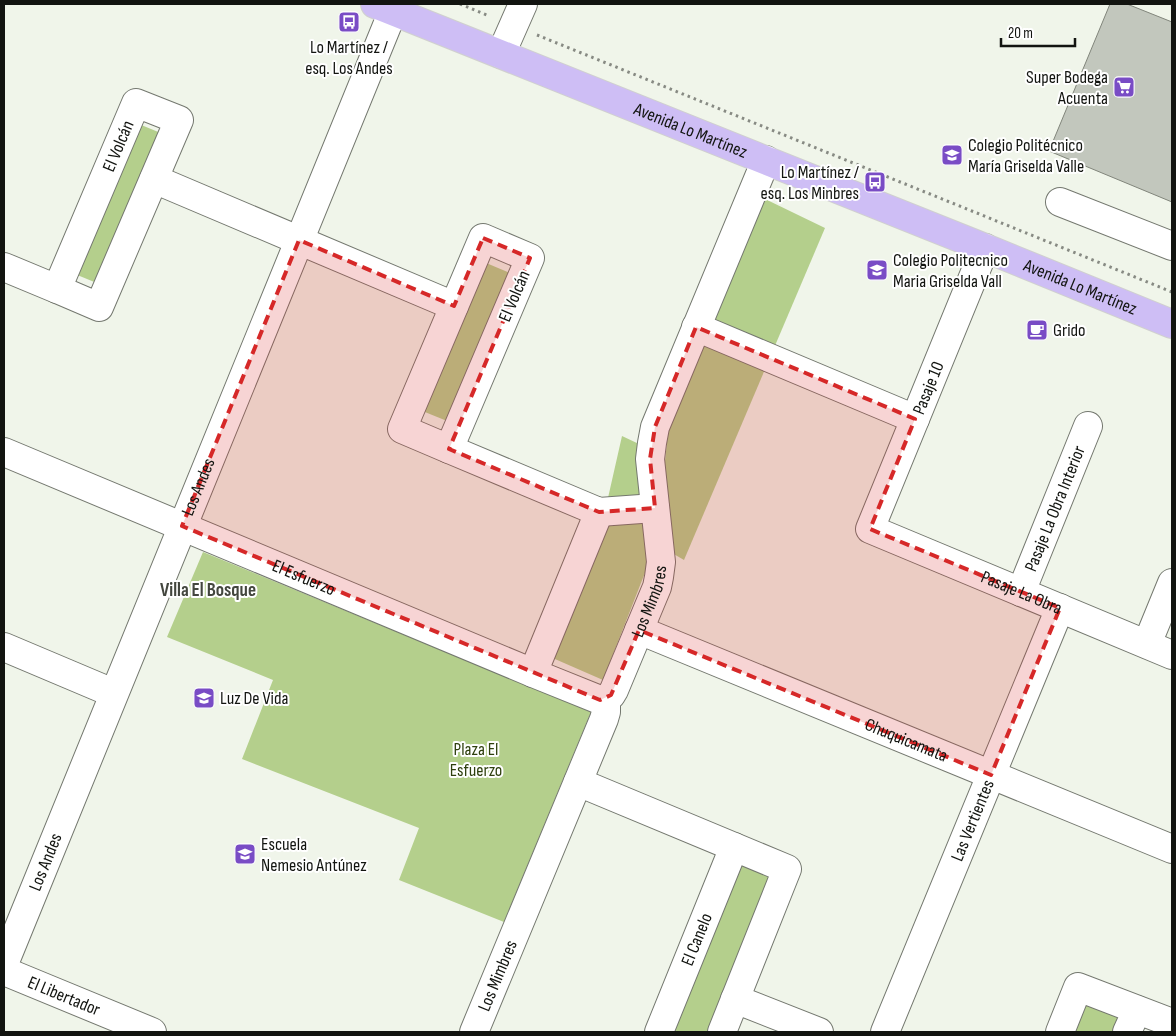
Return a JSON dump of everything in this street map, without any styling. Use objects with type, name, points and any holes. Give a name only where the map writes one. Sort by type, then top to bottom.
[{"type":"main road","name":"Avenida Lo Martínez","points":[[384,7],[1172,324]]},
{"type":"street","name":"Los Andes","points":[[4,964],[299,240],[384,7]]},
{"type":"street","points":[[501,54],[518,15]]},
{"type":"street","name":"El Volcán","points":[[4,267],[99,307],[179,120],[136,102],[57,289]]},
{"type":"street","name":"Los Mimbres","points":[[474,1032],[604,719],[606,699],[614,690],[657,587],[660,562],[650,460],[655,427],[766,160]]},
{"type":"street","points":[[154,178],[454,306]]},
{"type":"street","points":[[1060,202],[1172,246]]},
{"type":"street","name":"El Volcán","points":[[449,449],[530,258],[483,238],[402,429],[449,449],[598,512],[655,508]]},
{"type":"street","name":"Pasaje 10","points":[[870,529],[985,248]]},
{"type":"street","points":[[696,327],[915,419]]},
{"type":"street","name":"Pasaje La Obra Interior","points":[[1021,592],[1088,426]]},
{"type":"street","name":"El Esfuerzo","points":[[4,452],[533,673],[600,700],[606,699]]},
{"type":"street","points":[[533,673],[598,512]]},
{"type":"street","name":"Pasaje La Obra","points":[[870,529],[1172,655]]},
{"type":"street","points":[[1147,644],[1172,583]]},
{"type":"street","name":"Las Vertientes","points":[[885,1032],[1060,608]]},
{"type":"street","name":"Chuquicamata","points":[[639,630],[1172,849]]},
{"type":"street","points":[[4,647],[113,693]]},
{"type":"street","points":[[578,782],[788,869],[722,1032]]},
{"type":"street","name":"El Canelo","points":[[659,1032],[734,847]]},
{"type":"street","name":"El Libertador","points":[[4,971],[152,1032]]},
{"type":"street","points":[[1060,1032],[1078,987],[1132,1021],[1172,1023]]},
{"type":"street","points":[[735,999],[819,1032]]},
{"type":"path","points":[[460,4],[518,15],[1172,292]]},
{"type":"highlighted area","points":[[483,238],[530,258],[449,449],[599,512],[655,508],[650,459],[655,427],[696,327],[915,419],[870,529],[1060,608],[991,775],[639,630],[611,695],[600,700],[182,526],[299,240],[454,306]]},
{"type":"green space","points":[[134,122],[168,136],[104,286],[70,272]]},
{"type":"green space","points":[[763,198],[825,228],[684,560],[672,553],[660,507],[668,433]]},
{"type":"green space","points":[[479,260],[515,275],[452,423],[415,408]]},
{"type":"green space","points":[[622,436],[639,444],[648,565],[603,680],[548,656],[603,520]]},
{"type":"green space","name":"Plaza El Esfuerzo","points":[[203,552],[591,712],[504,922],[399,880],[419,828],[242,759],[273,680],[167,637]]},
{"type":"green space","points":[[734,847],[787,869],[722,1032],[659,1032]]},
{"type":"green space","points":[[1078,987],[1137,1010],[1127,1032],[1060,1032]]},
{"type":"building","name":"Super Bodega Acuenta","points":[[1110,4],[1127,4],[1172,22],[1172,202],[1049,151]]},
{"type":"place","name":"Lo Martínez / esq. Los Andes","points":[[349,22]]},
{"type":"place","name":"Super Bodega Acuenta","points":[[1124,87]]},
{"type":"place","name":"Colegio Politécnico María Griselda Valle","points":[[952,155]]},
{"type":"place","name":"Lo Martínez / esq. Los Minbres","points":[[875,182]]},
{"type":"place","name":"Colegio Politecnico Maria Griselda Vall","points":[[877,270]]},
{"type":"place","name":"Grido","points":[[1037,330]]},
{"type":"place","name":"Luz De Vida","points":[[204,698]]},
{"type":"place","name":"Escuela Nemesio Antúnez","points":[[245,854]]},
{"type":"district","name":"Villa El Bosque","points":[[208,589]]}]
